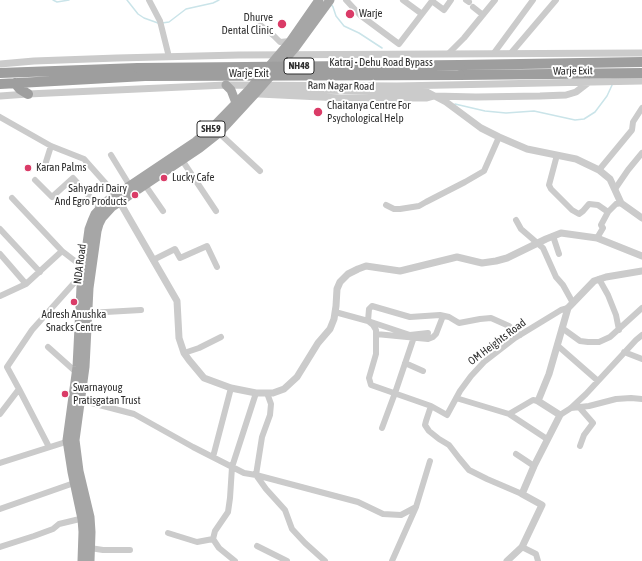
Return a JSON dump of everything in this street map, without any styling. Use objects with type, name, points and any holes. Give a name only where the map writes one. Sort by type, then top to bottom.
[{"type":"highway","name":"Katraj - Dehu Road Bypass","points":[[0,73],[590,68],[611,63],[642,62]]},
{"type":"highway","name":"Katraj - Dehu Road Bypass","points":[[590,68],[606,78],[638,73]]},
{"type":"highway","name":"Katraj - Dehu Road Bypass","points":[[0,84],[142,72]]},
{"type":"highway","points":[[15,83],[20,89],[28,94]]},
{"type":"main road","name":"SH59","points":[[278,55],[291,47],[325,1]]},
{"type":"main road","name":"NDA Road","points":[[90,561],[91,532],[74,483],[71,441],[89,229],[94,217],[107,201],[118,198],[145,185],[219,133],[255,88],[291,47]]},
{"type":"main road","name":"NDA Road","points":[[130,186],[203,136],[236,103],[255,88],[278,55]]},
{"type":"main road","points":[[226,85],[231,90],[236,103]]},
{"type":"main road","name":"SH59","points":[[118,198],[130,186]]},
{"type":"main road","name":"NDA Road","points":[[82,561],[83,532],[86,518],[79,471],[71,441],[80,400],[85,367],[88,313],[86,271],[99,224],[118,198]]},
{"type":"street","points":[[150,0],[160,21],[169,57]]},
{"type":"street","points":[[346,0],[360,15],[399,44],[432,1],[444,10],[451,0]]},
{"type":"street","points":[[403,0],[422,14]]},
{"type":"street","points":[[449,54],[495,0]]},
{"type":"street","points":[[494,53],[533,0]]},
{"type":"street","points":[[511,53],[556,0]]},
{"type":"street","points":[[470,3],[483,15]]},
{"type":"street","points":[[259,24],[280,42],[291,47]]},
{"type":"street","name":"Warje Exit","points":[[291,47],[449,54],[511,53],[590,68]]},
{"type":"street","name":"Warje Exit","points":[[0,96],[226,85],[255,88],[396,86],[590,68],[629,53],[642,53]]},
{"type":"street","name":"Warje Exit","points":[[0,64],[34,61],[278,55]]},
{"type":"street","points":[[434,96],[476,97],[566,95],[576,92],[590,68]]},
{"type":"street","name":"Warje Exit","points":[[606,78],[624,82],[642,82]]},
{"type":"street","name":"Ram Nagar Road","points":[[255,88],[427,92],[446,102],[481,128],[499,137],[527,149],[576,159],[599,170],[610,179],[621,203]]},
{"type":"street","points":[[599,170],[632,130],[633,122],[642,108]]},
{"type":"street","points":[[0,117],[51,146],[84,159],[118,198],[177,301],[179,338],[184,353],[204,378],[231,388],[256,393],[273,393],[284,389],[297,376],[307,359],[330,329],[335,312],[337,290],[340,282],[348,274],[366,266],[400,271],[457,257],[482,263],[496,261],[507,258],[536,243],[561,233],[597,238],[642,256]]},
{"type":"street","points":[[219,133],[260,171]]},
{"type":"street","points":[[386,205],[394,209],[419,206],[484,171],[499,137]]},
{"type":"street","points":[[45,165],[51,146]]},
{"type":"street","points":[[615,189],[642,153]]},
{"type":"street","points":[[111,154],[130,186]]},
{"type":"street","points":[[557,155],[549,187],[578,214],[589,204],[598,205],[608,212]]},
{"type":"street","points":[[182,160],[216,211]]},
{"type":"street","points":[[35,180],[52,197],[73,178],[100,208]]},
{"type":"street","points":[[145,185],[163,211]]},
{"type":"street","points":[[12,198],[62,251],[86,271],[32,330],[7,367],[50,447]]},
{"type":"street","points":[[597,238],[603,228],[601,225],[608,212],[616,204],[621,203],[642,218]]},
{"type":"street","points":[[516,220],[521,229],[543,248],[556,277],[563,285],[570,306]]},
{"type":"street","points":[[0,229],[40,272]]},
{"type":"street","points":[[553,236],[559,254]]},
{"type":"street","points":[[153,260],[175,249],[180,258],[207,246],[217,267]]},
{"type":"street","points":[[0,296],[26,284],[62,251]]},
{"type":"street","points":[[0,254],[26,284]]},
{"type":"street","points":[[538,401],[549,374],[570,306],[592,283],[599,279],[642,271]]},
{"type":"street","points":[[599,279],[608,295],[616,315],[619,330]]},
{"type":"street","points":[[368,321],[369,309],[372,306],[410,317],[449,317],[459,323],[491,318],[509,326],[520,335]]},
{"type":"street","name":"OM Heights Road","points":[[376,334],[376,354],[369,378],[371,385],[431,406],[447,415],[456,398],[471,376],[484,362],[520,335],[570,306]]},
{"type":"street","points":[[562,328],[580,341],[599,342],[610,337],[619,330],[642,308]]},
{"type":"street","points":[[88,313],[141,310]]},
{"type":"street","points":[[335,312],[410,335],[428,333]]},
{"type":"street","points":[[368,321],[373,325],[376,330],[376,334],[428,339],[436,334],[442,316]]},
{"type":"street","points":[[522,494],[546,439],[560,415],[571,408],[642,335]]},
{"type":"street","points":[[184,353],[221,337]]},
{"type":"street","points":[[382,428],[414,337]]},
{"type":"street","points":[[558,346],[598,380]]},
{"type":"street","points":[[48,347],[76,372]]},
{"type":"street","points":[[624,352],[642,359]]},
{"type":"street","points":[[405,363],[423,371]]},
{"type":"street","points":[[213,457],[231,388]]},
{"type":"street","points":[[0,414],[19,389]]},
{"type":"street","points":[[235,561],[219,548],[213,539],[215,531],[228,512],[232,467],[256,393]]},
{"type":"street","points":[[267,393],[271,404],[270,415],[262,437],[256,474],[266,489],[285,510],[292,529],[325,561]]},
{"type":"street","points":[[456,398],[509,414],[546,439]]},
{"type":"street","points":[[571,408],[616,399],[642,399]]},
{"type":"street","points":[[80,400],[134,414],[244,473],[256,474],[358,502],[384,514],[401,515],[416,507]]},
{"type":"street","points":[[509,414],[533,400],[538,401],[560,415]]},
{"type":"street","points":[[431,406],[425,425],[438,439],[449,445],[469,470],[522,494],[542,505],[522,546],[507,561]]},
{"type":"street","points":[[579,407],[593,423],[584,436],[580,446]]},
{"type":"street","points":[[0,464],[71,441]]},
{"type":"street","points":[[516,454],[534,466]]},
{"type":"street","points":[[392,561],[416,507],[430,461]]},
{"type":"street","points":[[0,509],[74,483]]},
{"type":"street","points":[[0,547],[53,529],[59,524],[86,518]]},
{"type":"street","points":[[168,533],[197,542],[213,539]]},
{"type":"street","points":[[257,546],[287,561]]},
{"type":"street","points":[[522,546],[536,554],[538,561]]},
{"type":"street","points":[[90,548],[103,550],[130,550]]},
{"type":"waterway","points":[[53,0],[57,2],[69,0]]},
{"type":"waterway","points":[[127,0],[138,14],[158,23]]},
{"type":"waterway","points":[[162,23],[169,22],[186,9],[213,3],[219,0]]},
{"type":"waterway","points":[[331,4],[336,16],[344,26],[359,33],[382,48]]},
{"type":"waterway","points":[[455,104],[485,111],[506,113],[534,111],[575,120],[584,119],[595,112],[607,96],[613,83]]},
{"type":"place","name":"Warje","points":[[350,14]]},
{"type":"place","name":"Dhurve Dental Clinic","points":[[282,24]]},
{"type":"place","name":"Chaitanya Centre For Psychological Help","points":[[318,112]]},
{"type":"place","name":"Karan Palms","points":[[28,168]]},
{"type":"place","name":"Lucky Cafe","points":[[164,178]]},
{"type":"place","name":"Sahyadri Dairy And Egro Products","points":[[135,195]]},
{"type":"place","name":"Adresh Anushka Snacks Centre","points":[[74,302]]},
{"type":"place","name":"Swarnayoug Pratisgatan Trust","points":[[65,394]]}]
